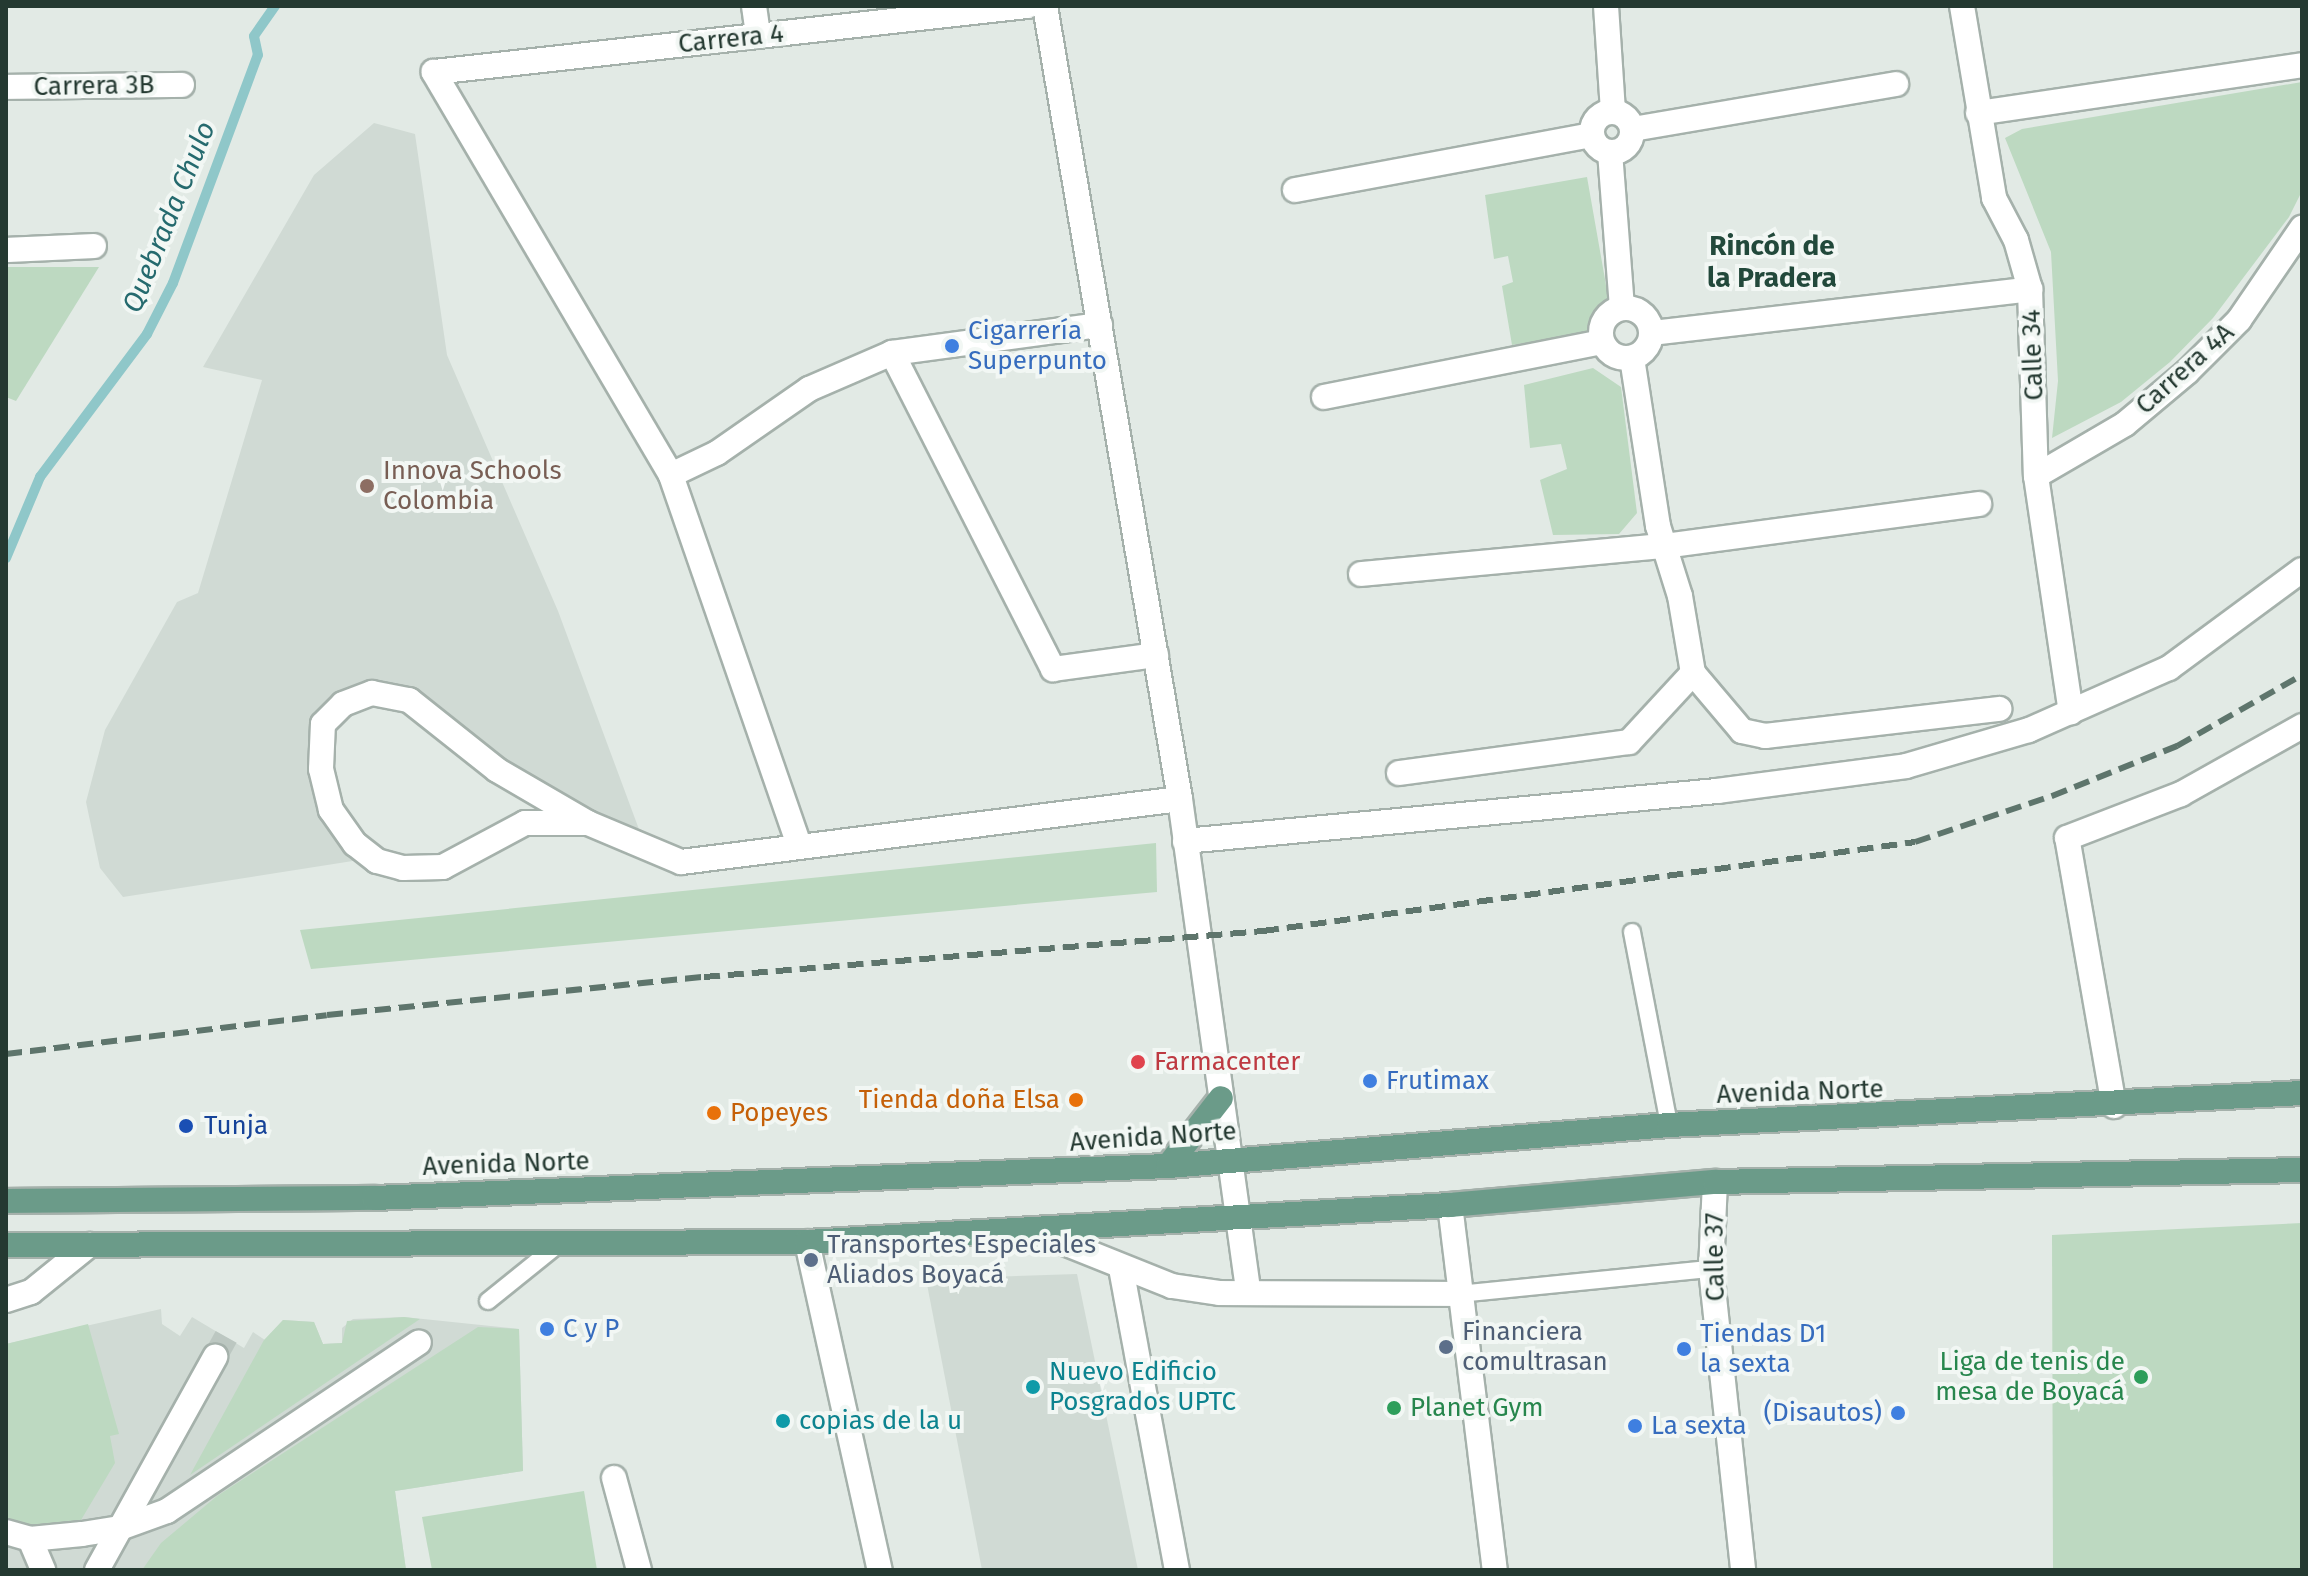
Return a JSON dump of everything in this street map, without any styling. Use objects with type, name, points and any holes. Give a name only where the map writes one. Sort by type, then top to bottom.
[{"type":"main road","name":"Avenida Norte","points":[[6,1201],[374,1198],[1168,1166],[1669,1125],[2114,1106],[2302,1093]]},
{"type":"main road","points":[[1168,1166],[1221,1098]]},
{"type":"main road","points":[[6,1245],[807,1242],[1450,1205],[1715,1182],[2302,1170]]},
{"type":"street","points":[[754,6],[758,36]]},
{"type":"street","name":"Carrera 4","points":[[671,475],[434,72],[1027,6]]},
{"type":"street","points":[[1045,6],[1180,799],[1235,1216],[1248,1291]]},
{"type":"street","points":[[1606,6],[1613,111]]},
{"type":"street","name":"Calle 34","points":[[1962,6],[1994,198],[2016,240],[2030,289],[2036,476],[2071,712]]},
{"type":"street","points":[[1978,113],[2302,65]]},
{"type":"street","points":[[1633,129],[1896,84]]},
{"type":"street","name":"Carrera 3B","points":[[6,87],[182,85]]},
{"type":"street","points":[[1610,152],[1627,146],[1633,129],[1629,120],[1613,111]]},
{"type":"street","points":[[1592,135],[1597,118],[1613,111]]},
{"type":"street","points":[[1592,135],[1610,152],[1622,307]]},
{"type":"street","points":[[1295,190],[1592,135]]},
{"type":"street","name":"Carrera 4A","points":[[2036,476],[2125,424],[2187,372],[2239,320],[2302,228]]},
{"type":"street","points":[[6,250],[94,246]]},
{"type":"street","points":[[1652,333],[2030,289]]},
{"type":"street","points":[[1602,342],[1619,358],[1632,358],[1649,344],[1652,333],[1642,313],[1622,307]]},
{"type":"street","points":[[1602,342],[1604,320],[1622,307]]},
{"type":"street","points":[[799,845],[671,475],[717,453],[809,389],[892,353],[1100,325]]},
{"type":"street","points":[[1324,397],[1602,342]]},
{"type":"street","points":[[892,353],[1053,669],[1156,655]]},
{"type":"street","points":[[1632,358],[1664,546],[1680,596],[1693,673],[1742,731],[1765,736],[1999,709]]},
{"type":"street","points":[[1361,574],[1664,546],[1979,504]]},
{"type":"street","points":[[1185,841],[1717,791],[1906,766],[2071,712],[2169,668],[2302,570]]},
{"type":"street","points":[[1399,773],[1629,742],[1693,673]]},
{"type":"street","points":[[588,823],[525,823],[443,867],[403,868],[377,861],[355,844],[331,810],[321,769],[323,724],[343,704],[372,693],[409,700],[497,770],[588,823],[681,862],[1180,799]]},
{"type":"street","points":[[2114,1106],[2067,838],[2181,794],[2302,726]]},
{"type":"street","name":"Calle 37","points":[[1715,1182],[1711,1269],[1743,1570]]},
{"type":"street","points":[[1450,1205],[1495,1570]]},
{"type":"street","points":[[1032,1230],[1172,1286],[1248,1291],[1459,1294]]},
{"type":"street","points":[[807,1242],[880,1570]]},
{"type":"street","points":[[6,1300],[31,1292],[89,1245]]},
{"type":"street","points":[[1121,1268],[1177,1570]]},
{"type":"street","points":[[6,1532],[30,1539],[120,1528],[167,1511],[419,1342]]},
{"type":"street","points":[[97,1570],[215,1357]]},
{"type":"street","points":[[614,1478],[639,1570]]},
{"type":"street","points":[[30,1539],[43,1570]]},
{"type":"lane","points":[[1632,932],[1669,1125]]},
{"type":"lane","points":[[488,1301],[562,1241]]},
{"type":"lane","points":[[1459,1294],[1711,1269]]},
{"type":"shaded area","name":"Innova Schools Colombia","points":[[374,123],[415,134],[447,355],[558,611],[640,832],[602,820],[502,763],[388,685],[348,688],[312,721],[311,774],[325,824],[359,860],[123,897],[100,868],[86,802],[105,730],[177,602],[198,593],[262,380],[203,367],[314,175]]},
{"type":"shaded area","name":"Nuevo Edificio Posgrados UPTC","points":[[1077,1274],[1138,1570],[982,1570],[926,1279]]},
{"type":"shaded area","points":[[161,1309],[162,1324],[180,1336],[192,1317],[244,1348],[253,1332],[265,1340],[283,1320],[314,1322],[323,1344],[342,1343],[342,1328],[353,1319],[404,1317],[519,1329],[523,1471],[395,1491],[406,1570],[6,1570],[6,1344]]},
{"type":"green space","points":[[2302,82],[2302,191],[2289,217],[2213,318],[2170,362],[2121,402],[2052,438],[2058,381],[2051,252],[2005,138],[2022,129]]},
{"type":"green space","points":[[1587,177],[1609,302],[1584,334],[1512,345],[1502,286],[1513,282],[1508,256],[1494,259],[1485,195]]},
{"type":"green space","points":[[6,267],[99,267],[16,401],[6,397]]},
{"type":"green space","points":[[1593,368],[1621,387],[1637,513],[1619,534],[1553,535],[1540,480],[1567,469],[1561,444],[1530,448],[1524,385]]},
{"type":"green space","points":[[1156,843],[1157,892],[311,969],[300,930]]},
{"type":"green space","points":[[2302,1223],[2302,1570],[2053,1570],[2052,1235]]},
{"type":"green space","points":[[404,1317],[420,1319],[190,1475],[264,1340],[283,1320],[314,1322],[323,1344],[342,1343],[347,1321]]},
{"type":"green space","points":[[88,1324],[119,1434],[110,1436],[115,1463],[78,1525],[45,1529],[6,1522],[6,1344]]},
{"type":"green space","points":[[478,1327],[519,1329],[523,1471],[395,1491],[406,1570],[142,1570],[161,1543],[217,1496]]},
{"type":"green space","points":[[584,1491],[597,1570],[432,1570],[422,1517]]},
{"type":"waterway","name":"Quebrada Chulo","points":[[6,558],[40,477],[147,334],[173,283],[258,55],[254,36],[275,6]]},
{"type":"tunnel","points":[[215,1357],[226,1337]]},
{"type":"railway","points":[[6,1054],[327,1015],[704,977],[1263,931],[1915,842],[2052,796],[2177,746],[2302,675]]},
{"type":"place","name":"Cigarrería Superpunto","points":[[952,346]]},
{"type":"place","name":"Innova Schools Colombia","points":[[367,486]]},
{"type":"place","name":"Farmacenter","points":[[1138,1062]]},
{"type":"place","name":"Frutimax","points":[[1370,1081]]},
{"type":"place","name":"Tienda doña Elsa","points":[[1076,1100]]},
{"type":"place","name":"Popeyes","points":[[714,1113]]},
{"type":"place","name":"Tunja","points":[[186,1126]]},
{"type":"place","name":"Transportes Especiales Aliados Boyacá","points":[[811,1260]]},
{"type":"place","name":"C y P","points":[[547,1329]]},
{"type":"place","name":"Financiera comultrasan","points":[[1446,1347]]},
{"type":"place","name":"Tiendas D1 la sexta","points":[[1684,1349]]},
{"type":"place","name":"Liga de tenis de mesa de Boyacá","points":[[2141,1377]]},
{"type":"place","name":"Nuevo Edificio Posgrados UPTC","points":[[1033,1387]]},
{"type":"place","name":"Planet Gym","points":[[1394,1408]]},
{"type":"place","name":"(Disautos)","points":[[1898,1413]]},
{"type":"place","name":"copias de la u","points":[[783,1421]]},
{"type":"place","name":"La sexta","points":[[1635,1426]]},
{"type":"district","name":"Rincón de la Pradera","points":[[1772,262]]}]
